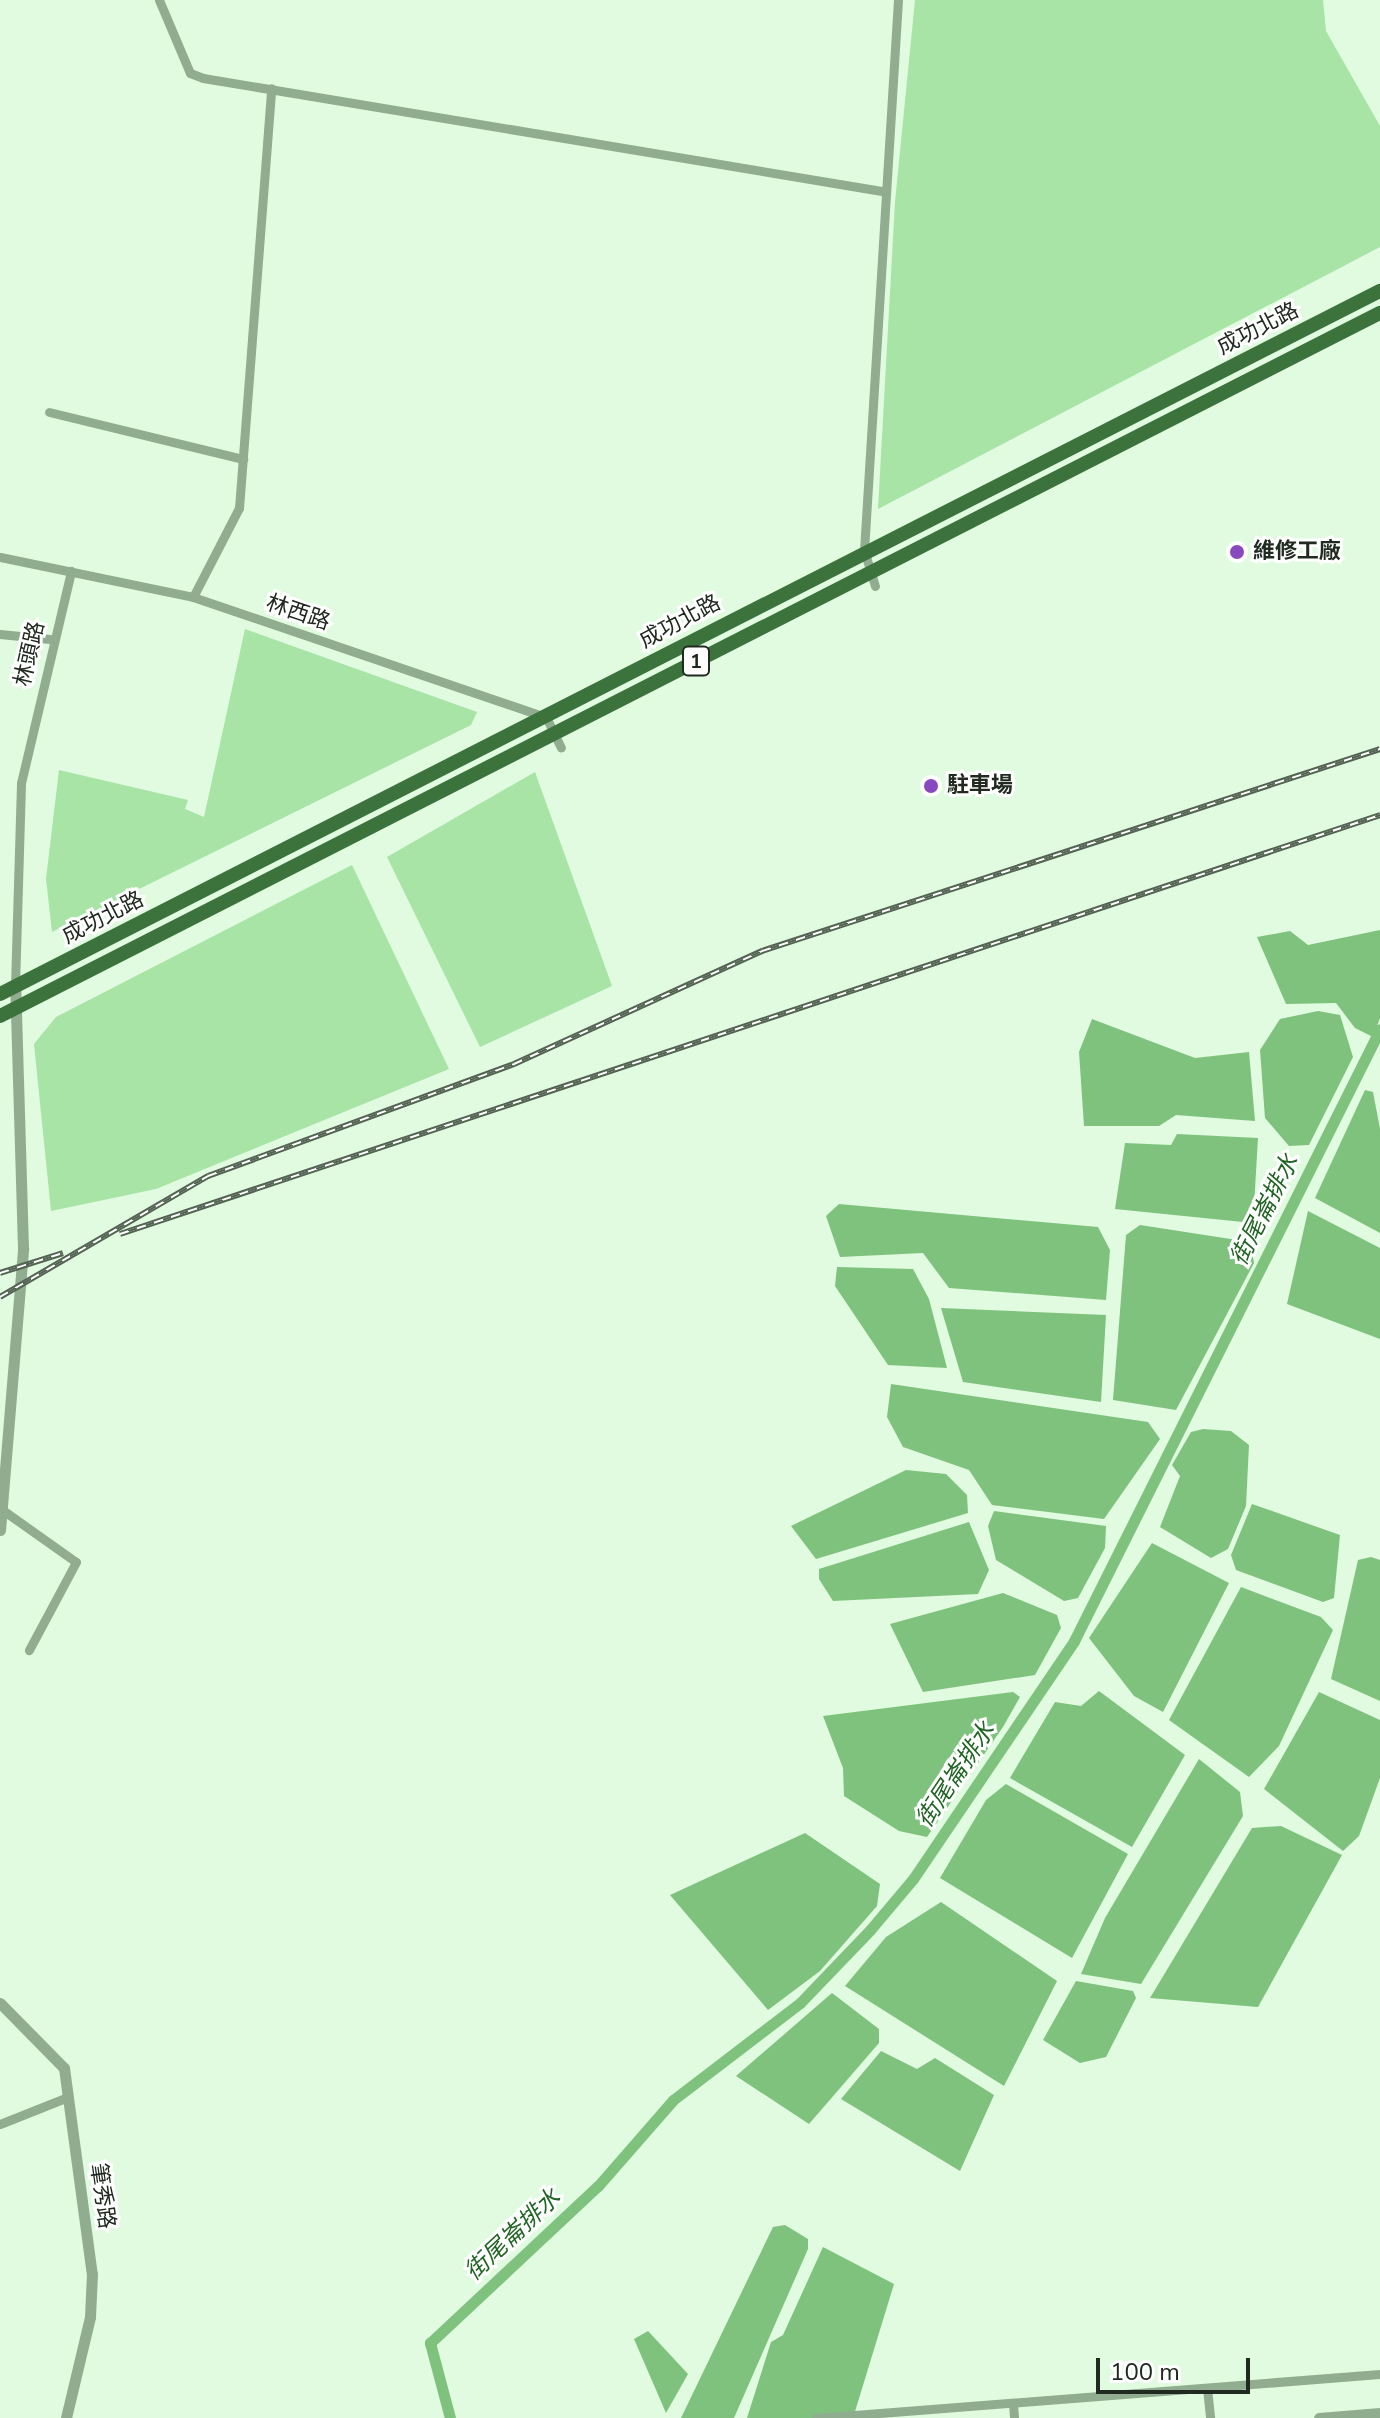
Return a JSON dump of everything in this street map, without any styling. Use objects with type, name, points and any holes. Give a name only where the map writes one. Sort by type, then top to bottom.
[{"type":"main road","name":"成功北路","points":[[0,994],[546,717],[864,551],[1380,291]]},
{"type":"main road","name":"成功北路","points":[[6,1013],[1380,313]]},
{"type":"street","points":[[159,0],[190,73],[882,191]]},
{"type":"street","points":[[875,586],[864,551],[882,191],[898,0]]},
{"type":"street","points":[[193,597],[239,508],[271,88]]},
{"type":"street","points":[[49,412],[243,459]]},
{"type":"street","name":"林西路","points":[[0,557],[193,597],[546,717]]},
{"type":"street","name":"林頭路","points":[[15,986],[21,783],[50,639],[71,571]]},
{"type":"street","points":[[0,634],[50,639]]},
{"type":"street","points":[[546,717],[561,748]]},
{"type":"street","points":[[0,1530],[4,1511],[23,1248],[6,1013],[15,986]]},
{"type":"street","points":[[4,1511],[76,1562],[29,1650]]},
{"type":"street","name":"筆秀路","points":[[0,2003],[64,2068],[92,2274],[90,2317],[66,2418]]},
{"type":"street","points":[[0,2124],[68,2097]]},
{"type":"street","points":[[816,2418],[1380,2374]]},
{"type":"street","points":[[1207,2388],[1210,2418]]},
{"type":"street","points":[[1013,2403],[1014,2418]]},
{"type":"street","points":[[1319,2418],[1380,2413]]},
{"type":"shaded area","points":[[915,0],[1323,0],[1326,31],[1380,126],[1380,247],[878,509],[895,202]]},
{"type":"shaded area","points":[[245,629],[477,712],[471,725],[52,932],[46,879],[59,770],[188,800],[185,809],[204,817]]},
{"type":"shaded area","points":[[535,772],[612,986],[480,1047],[387,857]]},
{"type":"shaded area","points":[[352,865],[449,1069],[156,1189],[51,1211],[34,1044],[56,1017]]},
{"type":"water","points":[[1380,930],[1380,1018],[1373,1037],[1355,1028],[1336,1003],[1286,1004],[1257,937],[1290,931],[1308,945]]},
{"type":"water","points":[[1318,1011],[1340,1015],[1353,1057],[1309,1145],[1289,1146],[1265,1118],[1260,1050],[1280,1019]]},
{"type":"water","points":[[1092,1019],[1195,1058],[1249,1052],[1255,1121],[1176,1115],[1159,1126],[1084,1126],[1079,1052]]},
{"type":"water","points":[[1365,1090],[1373,1092],[1380,1129],[1380,1233],[1315,1198]]},
{"type":"water","points":[[1177,1134],[1258,1138],[1253,1223],[1115,1209],[1125,1143],[1171,1145]]},
{"type":"water","points":[[839,1204],[1098,1227],[1110,1250],[1106,1300],[949,1288],[923,1253],[840,1257],[826,1216]]},
{"type":"water","points":[[1308,1211],[1380,1248],[1380,1339],[1287,1304]]},
{"type":"water","points":[[1140,1225],[1250,1242],[1254,1263],[1176,1410],[1113,1400],[1126,1235]]},
{"type":"water","points":[[837,1267],[913,1269],[929,1299],[947,1368],[888,1365],[835,1286]]},
{"type":"water","points":[[941,1308],[1106,1315],[1101,1402],[963,1382]]},
{"type":"water","points":[[891,1384],[1148,1422],[1160,1439],[1104,1519],[992,1505],[969,1470],[903,1447],[887,1417]]},
{"type":"water","points":[[1203,1429],[1231,1431],[1249,1445],[1246,1506],[1228,1549],[1211,1558],[1160,1527],[1180,1476],[1172,1465],[1191,1432]]},
{"type":"water","points":[[906,1470],[946,1474],[967,1495],[968,1513],[816,1559],[791,1526]]},
{"type":"water","points":[[1252,1504],[1340,1535],[1334,1598],[1323,1602],[1236,1570],[1231,1555]]},
{"type":"water","points":[[994,1511],[1106,1526],[1105,1548],[1078,1598],[1064,1601],[996,1560],[988,1526]]},
{"type":"water","points":[[969,1522],[989,1570],[978,1594],[833,1601],[819,1579],[819,1569]]},
{"type":"water","points":[[1152,1543],[1229,1583],[1163,1712],[1134,1696],[1089,1638]]},
{"type":"water","points":[[1371,1557],[1380,1560],[1380,1701],[1331,1679],[1358,1560]]},
{"type":"water","points":[[1241,1587],[1321,1617],[1333,1630],[1279,1746],[1249,1777],[1169,1720]]},
{"type":"water","points":[[1003,1593],[1057,1615],[1061,1628],[1035,1675],[923,1692],[890,1624]]},
{"type":"water","points":[[1099,1691],[1185,1755],[1132,1847],[1010,1778],[1055,1702],[1081,1706]]},
{"type":"water","points":[[1013,1692],[1020,1697],[1003,1727],[927,1837],[899,1831],[844,1796],[843,1768],[823,1716]]},
{"type":"water","points":[[1319,1692],[1380,1720],[1380,1778],[1359,1836],[1343,1851],[1264,1789]]},
{"type":"water","points":[[1199,1759],[1240,1792],[1243,1816],[1141,1984],[1081,1974],[1105,1918]]},
{"type":"water","points":[[1006,1784],[1128,1854],[1072,1958],[940,1878],[986,1800]]},
{"type":"water","points":[[1281,1826],[1342,1855],[1258,2007],[1150,1998],[1252,1828]]},
{"type":"water","points":[[805,1833],[880,1884],[877,1906],[820,1971],[768,2010],[670,1895]]},
{"type":"water","points":[[941,1902],[1057,1981],[1004,2086],[845,1986],[886,1937]]},
{"type":"water","points":[[1076,1981],[1133,1991],[1136,1998],[1106,2057],[1080,2063],[1043,2040]]},
{"type":"water","points":[[832,1993],[879,2029],[879,2043],[809,2124],[736,2076]]},
{"type":"water","points":[[881,2051],[917,2069],[935,2058],[994,2095],[960,2171],[841,2099]]},
{"type":"water","points":[[785,2225],[808,2239],[808,2249],[734,2418],[681,2418],[773,2227]]},
{"type":"water","points":[[823,2247],[894,2284],[853,2418],[747,2418],[771,2342],[783,2335]]},
{"type":"water","points":[[648,2331],[688,2374],[666,2413],[634,2339]]},
{"type":"waterway","name":"街尾崙排水","points":[[450,2418],[430,2343],[598,2186],[673,2100],[800,2003],[870,1930],[913,1879],[1074,1641],[1380,1029]]},
{"type":"railway","points":[[0,1297],[208,1176],[514,1064],[762,951],[1380,749]]},
{"type":"railway","points":[[120,1234],[1380,815]]},
{"type":"railway","points":[[0,1273],[63,1253]]},
{"type":"place","name":"維修工廠","points":[[1237,552]]},
{"type":"place","name":"駐車場","points":[[931,786]]}]
